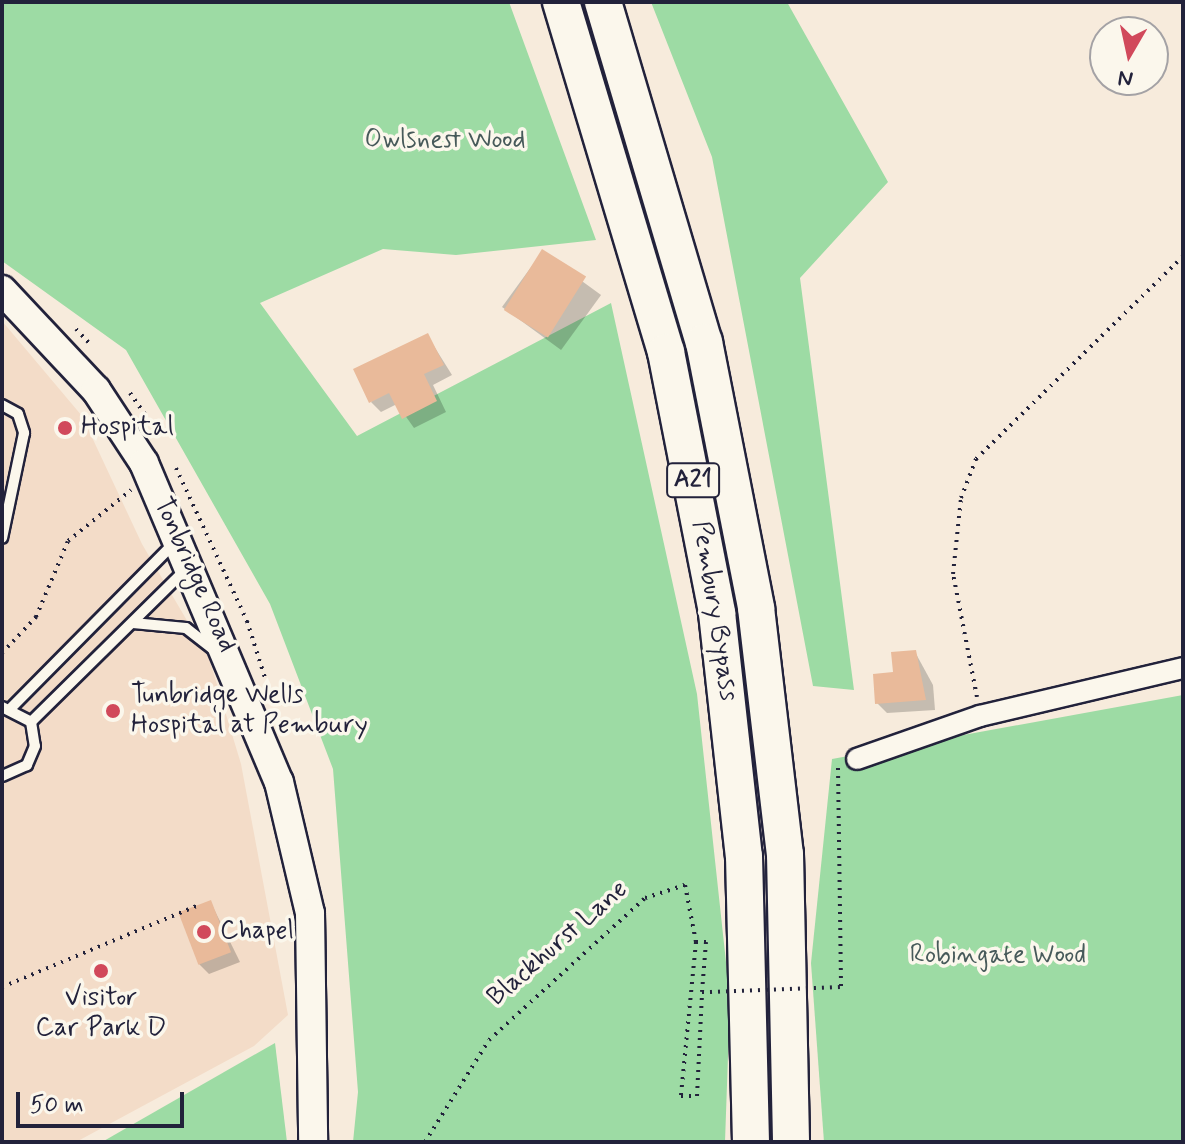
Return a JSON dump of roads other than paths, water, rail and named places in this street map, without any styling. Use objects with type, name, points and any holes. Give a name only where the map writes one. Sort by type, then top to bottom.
[{"type":"highway","name":"Pembury Bypass","points":[[561,2],[666,352],[717,613],[744,856],[751,1142]]},
{"type":"highway","name":"Pembury Bypass","points":[[603,2],[704,342],[754,593],[785,854],[791,1142]]},
{"type":"street","name":"Tonbridge Road","points":[[2,290],[96,390],[152,477],[238,675],[279,782],[310,913],[313,1142]]},
{"type":"street","points":[[857,759],[980,716],[1183,668]]},
{"type":"lane","points":[[2,405],[18,414],[24,433],[2,538]]},
{"type":"lane","points":[[31,722],[7,708],[179,537]]},
{"type":"lane","points":[[2,776],[33,756],[31,722],[191,564]]},
{"type":"lane","points":[[133,623],[186,628],[238,675]]},
{"type":"place","name":"Hospital","points":[[65,428]]},
{"type":"place","name":"Tunbridge Wells Hospital at Pembury","points":[[113,711]]},
{"type":"place","name":"Chapel","points":[[204,932]]},
{"type":"place","name":"Visitor Car Park D","points":[[101,971]]},
{"type":"park label","name":"Owlsnest Wood","points":[[445,141]]},
{"type":"park label","name":"Robingate Wood","points":[[998,956]]}]
